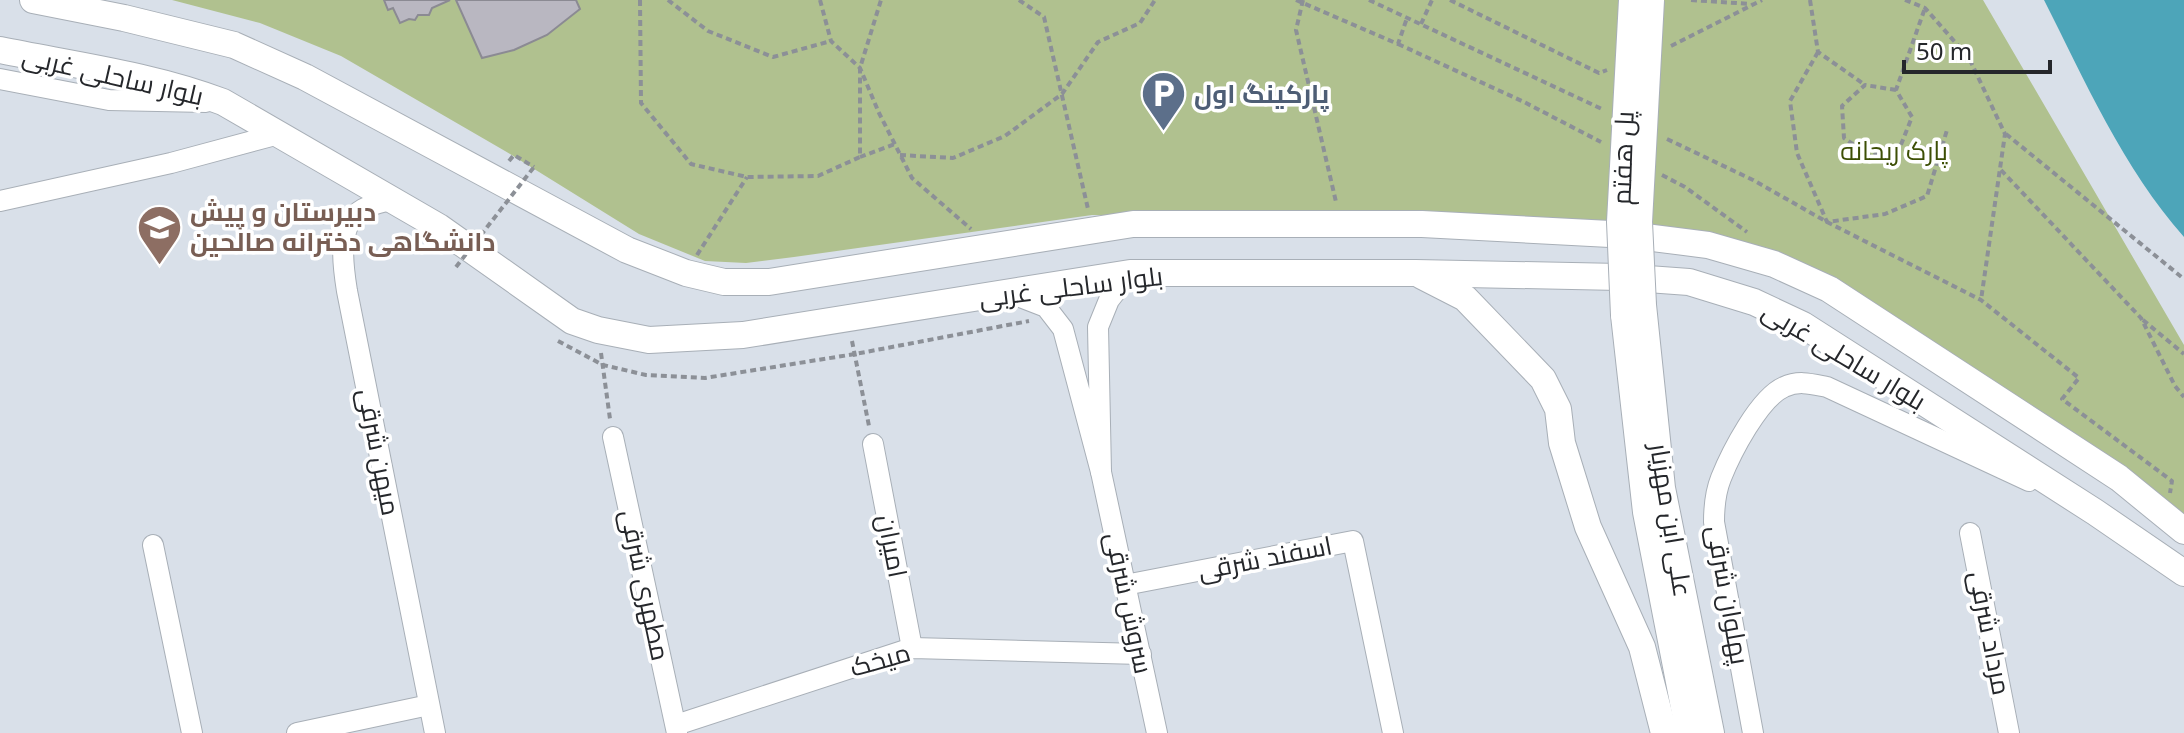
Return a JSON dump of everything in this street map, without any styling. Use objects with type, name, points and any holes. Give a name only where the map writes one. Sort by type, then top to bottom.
[{"type":"main road","name":"بلوار ساحلی غربی","points":[[33,0],[79,5],[234,45],[305,77],[627,250],[686,273],[724,282],[769,282],[1133,224],[1422,224],[1629,235],[1708,245],[1774,264],[1829,289],[2119,478],[2184,531]]},
{"type":"main road","name":"پل هفتم","points":[[1632,0],[1620,222],[1633,310]]},
{"type":"main road","name":"پل هفتم","points":[[1633,310],[1651,0]]},
{"type":"main road","name":"بلوار ساحلی غربی","points":[[0,50],[102,70],[223,102],[439,227],[572,321],[598,330],[649,340],[743,335],[1130,273],[1416,273],[1620,277],[1689,282],[1754,302],[1803,325],[2095,512],[2184,573]]},
{"type":"main road","points":[[1416,273],[1465,298],[1543,379],[1558,409],[1562,443],[1588,527],[1642,647],[1664,733]]},
{"type":"main road","points":[[1633,310],[1646,512],[1689,733]]},
{"type":"main road","name":"علی ابن مهزیار","points":[[1633,310],[1662,488],[1711,733]]},
{"type":"street","points":[[0,79],[109,100],[223,102]]},
{"type":"street","points":[[0,201],[171,163],[279,134]]},
{"type":"street","name":"میهن شرقی","points":[[394,199],[364,207],[353,216],[341,249],[435,733]]},
{"type":"street","points":[[1101,472],[1098,327],[1109,300],[1130,273]]},
{"type":"street","points":[[1010,293],[1046,307],[1063,329],[1101,472]]},
{"type":"street","name":"پهلوان شرقی","points":[[1753,733],[1714,522],[1714,501],[1721,478],[1751,420],[1773,393],[1796,383],[1827,387],[2095,512]]},
{"type":"street","name":"مطهری شرقی","points":[[613,437],[676,729]]},
{"type":"street","name":"امیران","points":[[873,444],[912,648]]},
{"type":"street","name":"سروش شرقی","points":[[1101,472],[1157,733]]},
{"type":"street","name":"مرداد شرقی","points":[[1970,533],[2009,733]]},
{"type":"street","name":"اسفند شرقی","points":[[1125,585],[1353,541],[1393,733]]},
{"type":"street","points":[[153,545],[192,733]]},
{"type":"street","name":"میخک","points":[[676,729],[912,648],[1141,654]]},
{"type":"street","points":[[297,733],[429,705]]},
{"type":"path","points":[[640,0],[641,103],[691,164],[747,177],[818,176],[895,144]]},
{"type":"path","points":[[668,0],[708,31],[773,57],[831,41]]},
{"type":"path","points":[[820,0],[831,41],[860,68],[912,178],[992,247]]},
{"type":"path","points":[[860,157],[860,68],[881,0]]},
{"type":"path","points":[[1019,0],[1044,17],[1093,231]]},
{"type":"path","points":[[900,155],[953,158],[1005,136],[1062,94],[1098,42],[1140,23],[1155,0]]},
{"type":"path","points":[[1369,0],[1615,115]]},
{"type":"path","points":[[1421,24],[1432,0]]},
{"type":"path","points":[[1691,0],[1754,4]]},
{"type":"path","points":[[1810,0],[1818,52],[1790,101],[1797,153],[1827,222]]},
{"type":"path","points":[[1905,0],[1925,8],[1969,58],[2005,134],[2184,279]]},
{"type":"path","points":[[1340,224],[1296,30],[1300,1],[1398,44],[1407,18]]},
{"type":"path","points":[[1896,90],[1925,8]]},
{"type":"path","points":[[1818,52],[1865,85],[1896,90]]},
{"type":"path","points":[[1865,85],[1842,106],[1844,138],[1870,156],[1900,147],[1912,117],[1896,90]]},
{"type":"path","points":[[1827,222],[1885,214],[1927,196],[1947,130]]},
{"type":"path","points":[[1981,300],[2005,134]]},
{"type":"path","points":[[1656,135],[1753,180],[1827,222],[1981,300],[2079,378],[2062,399],[2172,481],[2169,496]]},
{"type":"path","points":[[456,267],[534,167],[514,155]]},
{"type":"path","points":[[2000,170],[2141,318],[2184,354]]},
{"type":"path","points":[[686,273],[747,177]]},
{"type":"path","points":[[2141,318],[2175,386],[2184,397]]},
{"type":"path","points":[[847,319],[873,444]]},
{"type":"path","points":[[598,330],[613,437]]},
{"type":"green space","name":"پارک ریحانه","points":[[172,0],[1983,0],[2184,345],[2184,516],[1783,263],[1424,218],[1092,215],[746,263],[705,261],[639,234],[505,151],[341,56],[260,23]]},
{"type":"water","points":[[2044,0],[2184,0],[2184,237],[2124,153]]},
{"type":"building","points":[[384,0],[450,0],[432,8],[429,15],[418,15],[415,20],[400,23],[393,8],[388,10]]},
{"type":"building","points":[[456,0],[576,0],[580,9],[547,35],[514,50],[482,58]]},
{"type":"place","name":"پارکینگ اول","points":[[1163,133]]},
{"type":"place","name":"دبیرستان و پیش دانشگاهی دخترانه صالحین","points":[[159,266]]}]
